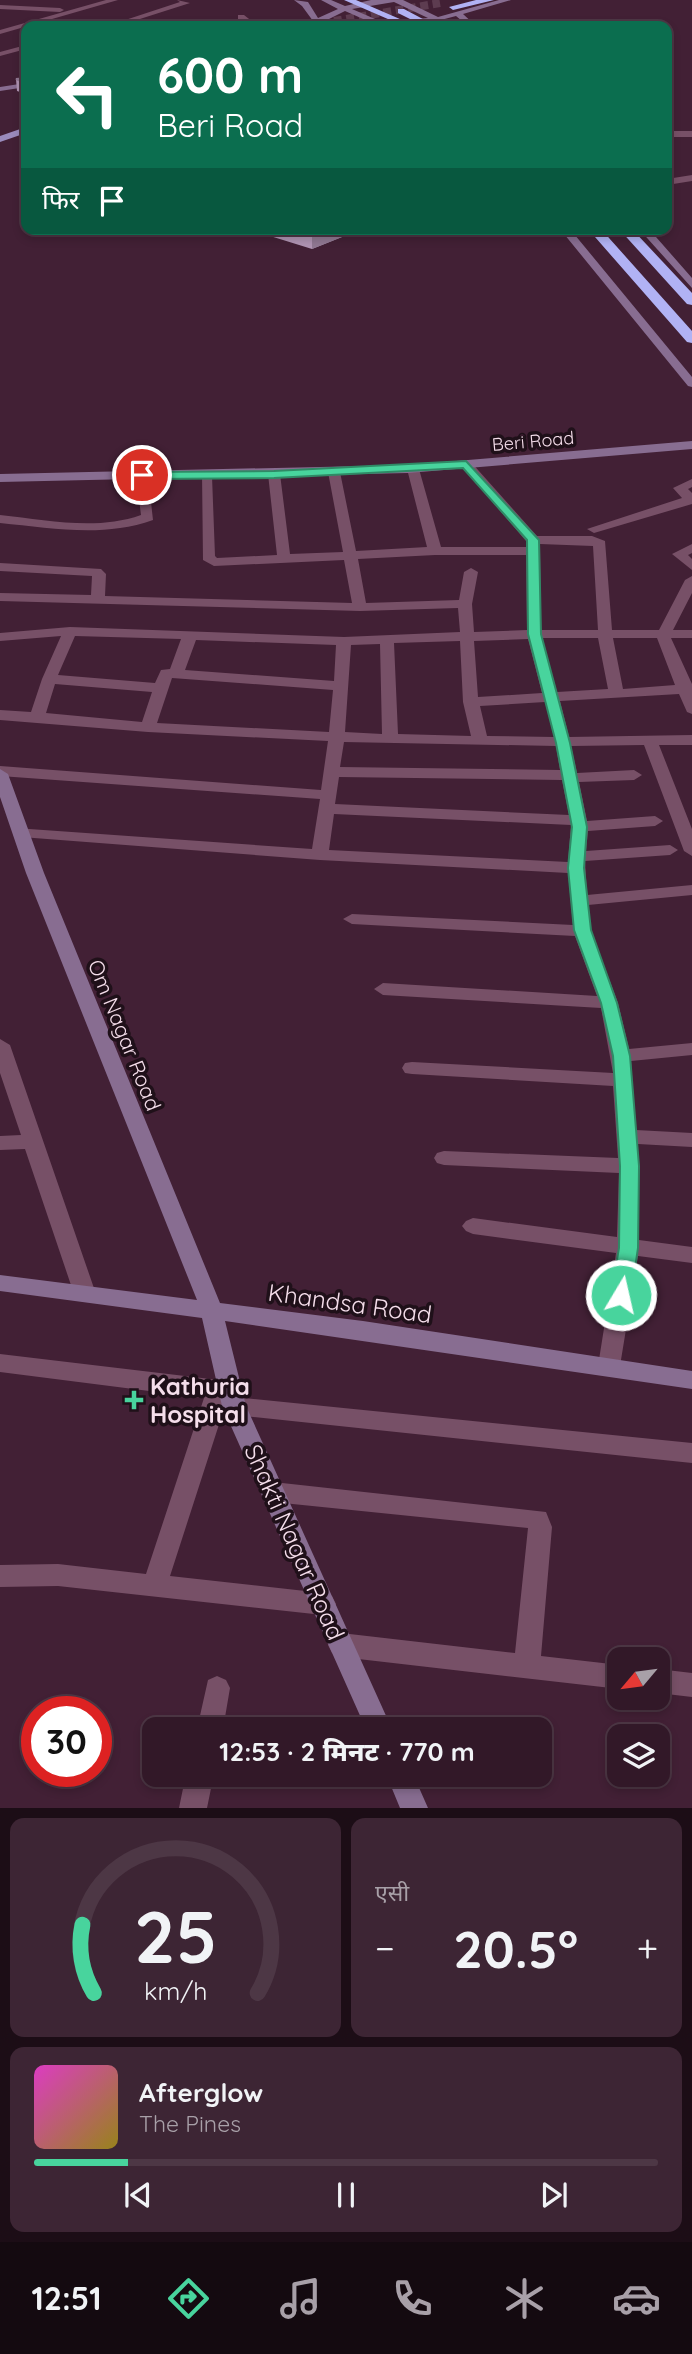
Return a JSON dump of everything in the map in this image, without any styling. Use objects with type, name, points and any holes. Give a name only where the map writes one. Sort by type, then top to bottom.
[{"type":"highway","points":[[373,0],[431,21]]},
{"type":"highway","points":[[440,3],[456,7],[490,0]]},
{"type":"highway","points":[[349,4],[397,21]]},
{"type":"highway","points":[[587,235],[622,273],[654,296]]},
{"type":"highway","points":[[599,235],[692,339]]},
{"type":"highway","points":[[631,235],[692,301]]},
{"type":"main road","points":[[0,139],[21,132]]},
{"type":"main road","points":[[0,146],[21,139]]},
{"type":"street","points":[[60,10],[73,0]]},
{"type":"street","points":[[43,21],[114,0]]},
{"type":"street","points":[[127,21],[186,3],[181,0]]},
{"type":"street","points":[[298,0],[306,4],[318,21]]},
{"type":"street","points":[[320,21],[327,9],[323,0]]},
{"type":"street","points":[[323,0],[349,4],[396,0],[425,1]]},
{"type":"street","points":[[396,0],[432,21]]},
{"type":"street","points":[[425,1],[421,4],[427,9],[507,0]]},
{"type":"street","points":[[1,3],[78,11]]},
{"type":"street","points":[[321,21],[349,4]]},
{"type":"street","points":[[349,4],[377,21]]},
{"type":"street","points":[[435,21],[456,7]]},
{"type":"street","points":[[456,7],[468,21]]},
{"type":"street","points":[[323,21],[341,16],[355,21]]},
{"type":"street","points":[[241,17],[247,21]]},
{"type":"street","points":[[0,30],[21,27]]},
{"type":"street","points":[[0,54],[21,48]]},
{"type":"street","points":[[0,89],[21,86]]},
{"type":"street","points":[[672,134],[692,134]]},
{"type":"street","points":[[672,181],[692,178]]},
{"type":"street","points":[[570,235],[692,384]]},
{"type":"street","points":[[649,235],[692,285]]},
{"type":"street","points":[[657,235],[692,274]]},
{"type":"street","name":"Beri Road","points":[[0,478],[206,476],[413,469],[692,445]]},
{"type":"street","points":[[466,464],[533,545],[534,634],[563,743],[579,823],[577,863],[583,930],[609,1003],[621,1056],[628,1137],[628,1248],[609,1366]]},
{"type":"street","points":[[413,469],[435,551]]},
{"type":"street","points":[[334,472],[341,499],[348,557],[360,607]]},
{"type":"street","points":[[274,474],[284,559]]},
{"type":"street","points":[[0,519],[106,527],[138,521],[148,517],[142,475]]},
{"type":"street","points":[[206,476],[208,557],[211,560],[348,557],[592,540],[600,544],[605,635],[616,693]]},
{"type":"street","points":[[691,499],[679,488],[692,483]]},
{"type":"street","points":[[594,529],[691,499]]},
{"type":"street","points":[[692,548],[679,554],[692,566]]},
{"type":"street","points":[[0,567],[96,572],[99,574],[98,598]]},
{"type":"street","points":[[471,572],[465,604],[466,638],[471,702],[480,741]]},
{"type":"street","points":[[663,636],[692,580]]},
{"type":"street","points":[[0,597],[360,607],[465,604]]},
{"type":"street","points":[[0,637],[70,631],[344,642],[534,634],[692,634]]},
{"type":"street","points":[[38,716],[49,679],[70,631]]},
{"type":"street","points":[[176,674],[190,636]]},
{"type":"street","points":[[663,636],[689,690],[692,709]]},
{"type":"street","points":[[387,641],[390,738]]},
{"type":"street","points":[[320,855],[333,772],[344,642]]},
{"type":"street","points":[[148,727],[165,674],[341,686]]},
{"type":"street","points":[[49,679],[160,688]]},
{"type":"street","points":[[471,702],[689,690]]},
{"type":"street","points":[[0,715],[148,727],[390,738],[563,743],[692,740]]},
{"type":"street","points":[[650,741],[692,851]]},
{"type":"street","points":[[333,772],[569,777],[634,775]]},
{"type":"street","points":[[0,773],[579,823],[655,821]]},
{"type":"street","name":"Om Nagar Road","points":[[0,773],[212,1311]]},
{"type":"street","points":[[21,832],[320,855],[577,863],[670,850]]},
{"type":"street","points":[[580,901],[692,890]]},
{"type":"street","points":[[352,919],[583,930]]},
{"type":"street","points":[[383,989],[609,1003]]},
{"type":"street","points":[[0,1045],[85,1294]]},
{"type":"street","points":[[621,1056],[692,1049]]},
{"type":"street","points":[[412,1068],[623,1080]]},
{"type":"street","points":[[628,1137],[692,1140]]},
{"type":"street","points":[[0,1143],[33,1142]]},
{"type":"street","points":[[444,1158],[629,1166]]},
{"type":"street","points":[[473,1226],[692,1255]]},
{"type":"street","name":"Khandsa Road","points":[[0,1283],[609,1366],[692,1380]]},
{"type":"street","name":"Shakti Nagar Road","points":[[212,1311],[227,1396],[374,1717]]},
{"type":"street","points":[[0,1363],[227,1396],[692,1453]]},
{"type":"street","points":[[155,1585],[227,1396]]},
{"type":"street","points":[[272,1492],[537,1519],[540,1527],[527,1666]]},
{"type":"street","points":[[0,1576],[58,1575],[323,1604]]},
{"type":"street","points":[[341,1645],[607,1675]]},
{"type":"street","points":[[670,1682],[692,1685]]},
{"type":"street","points":[[212,1717],[217,1688]]},
{"type":"street","points":[[193,1808],[197,1787]]},
{"type":"street","points":[[405,1787],[414,1808]]},
{"type":"tunnel","points":[[334,21],[440,3]]},
{"type":"place","name":"Kathuria Hospital","points":[[134,1400]]},
{"type":"route","points":[[142,475],[206,476],[408,470],[466,464],[533,540],[536,604],[534,634],[563,743],[580,827],[576,868],[583,930],[609,1003],[621,1056],[629,1166],[628,1248],[621,1295]]}]
